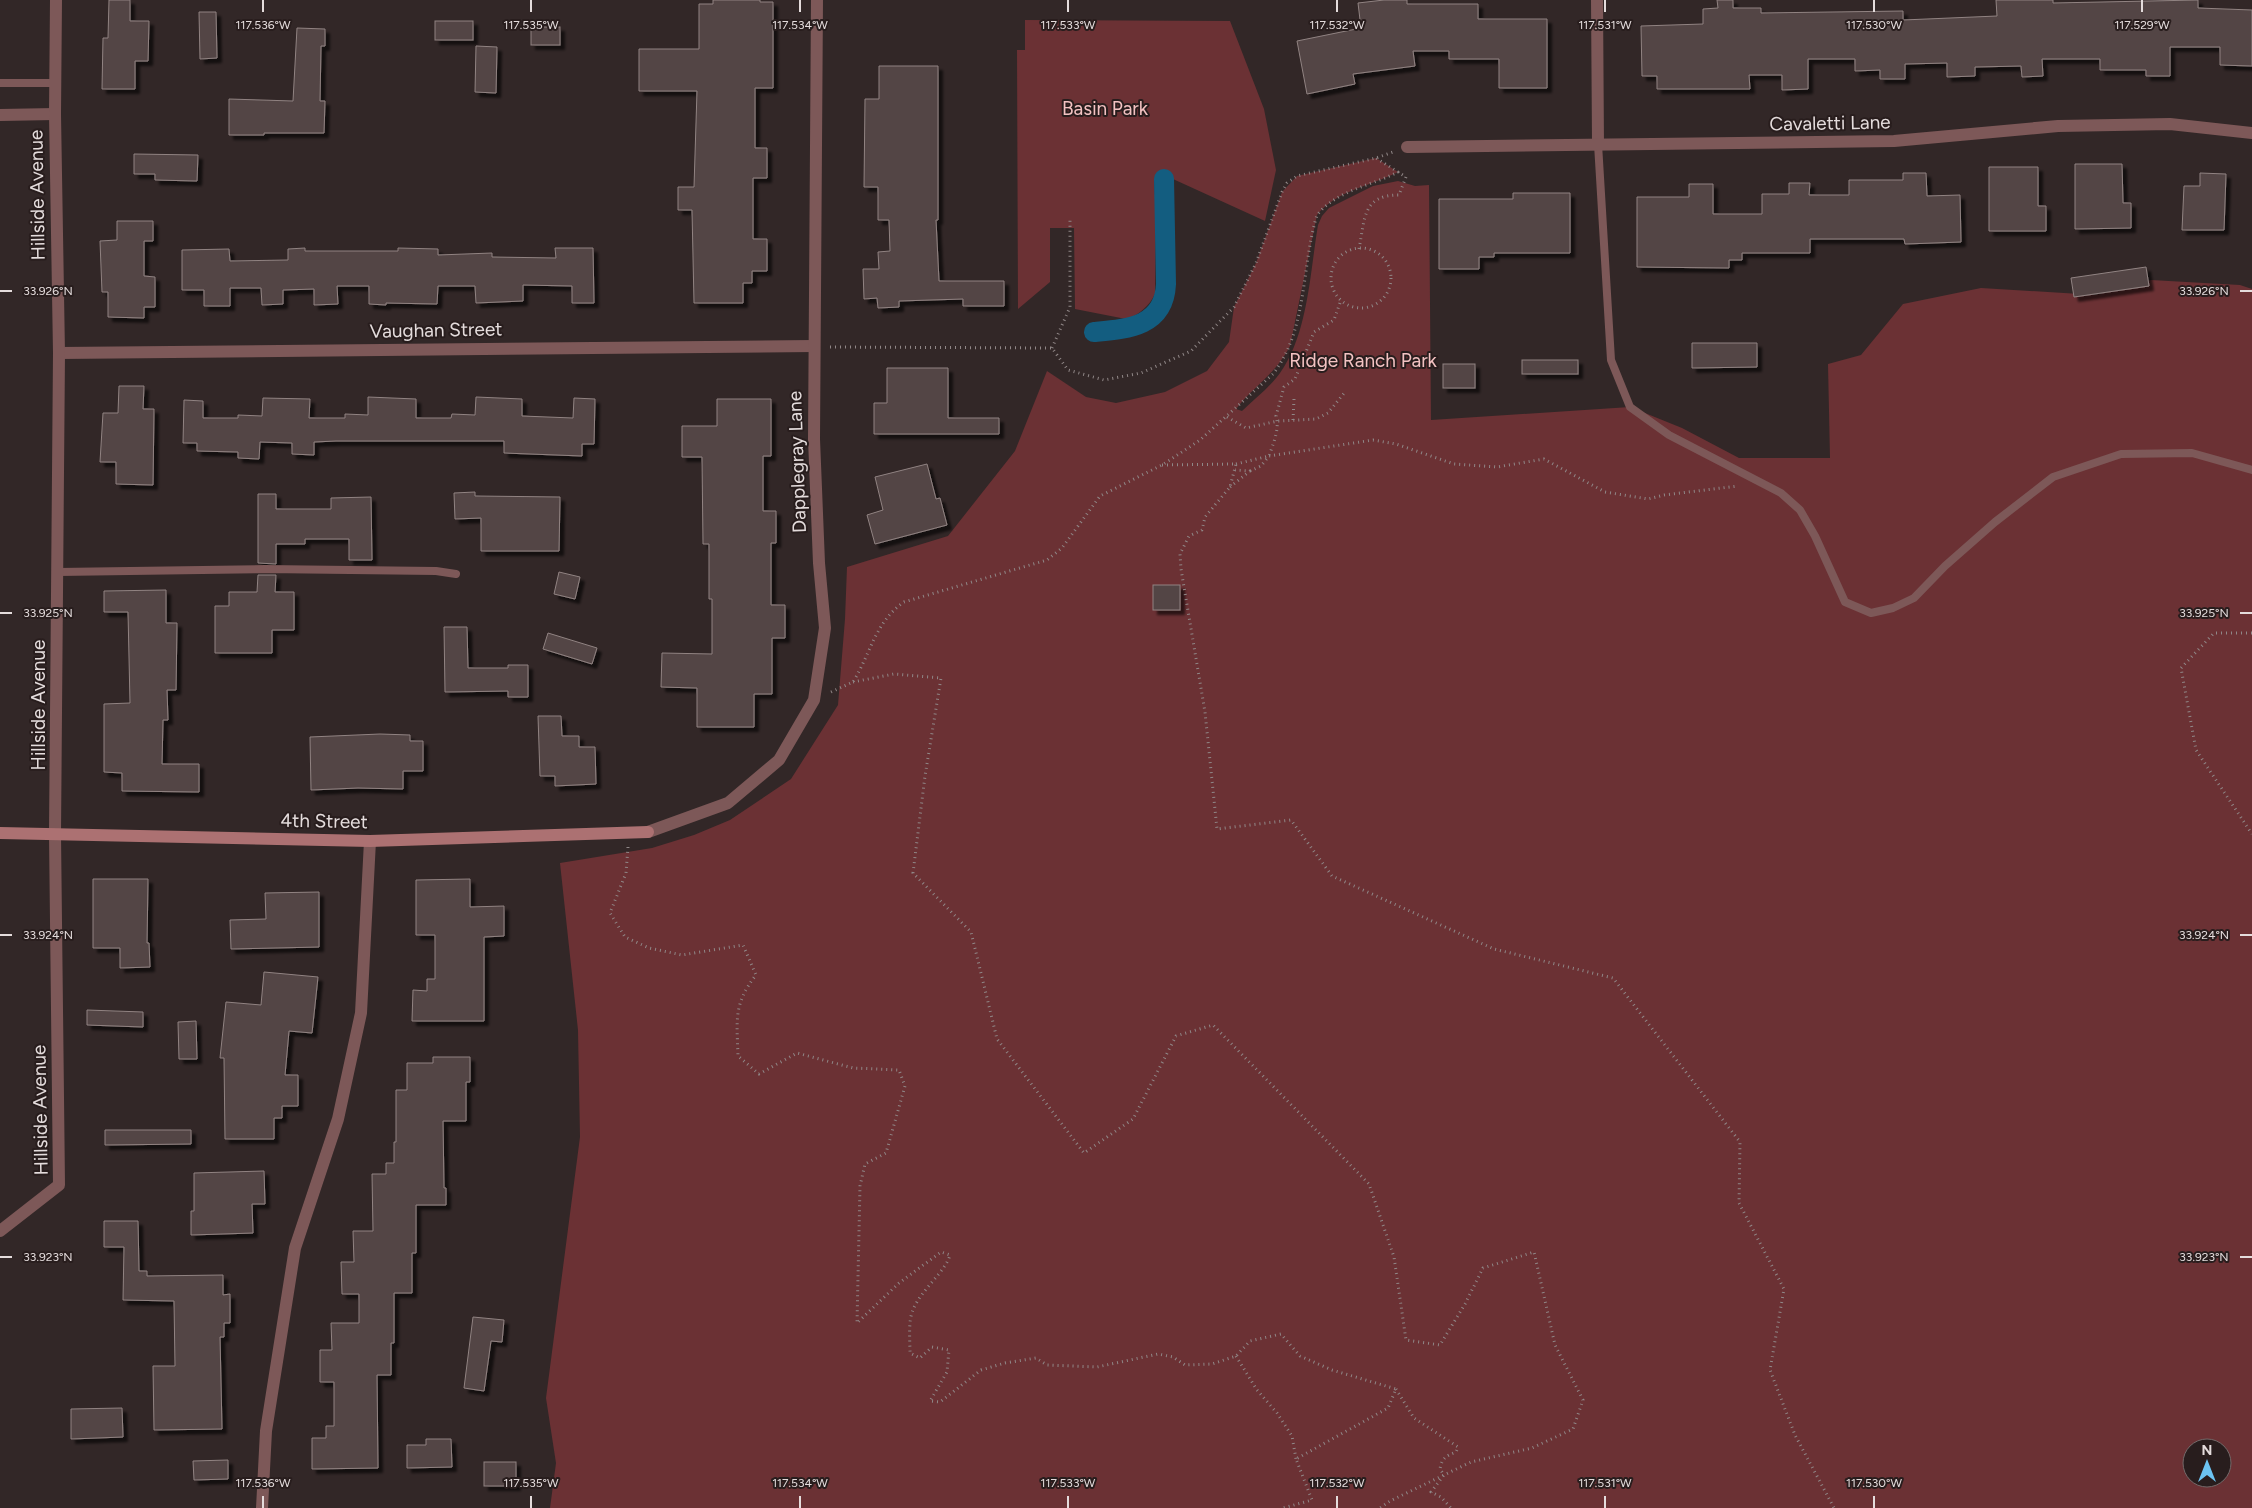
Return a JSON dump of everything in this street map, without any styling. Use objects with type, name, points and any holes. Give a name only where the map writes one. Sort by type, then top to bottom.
[{"type":"street","name":"Hillside Avenue","points":[[0,1231],[59,1185],[56,834],[59,353],[55,114],[56,0]]},
{"type":"street","name":"Dapplegray Lane","points":[[648,832],[728,803],[779,760],[814,700],[825,628],[819,563],[814,439],[816,0]]},
{"type":"street","points":[[1597,0],[1598,144]]},
{"type":"street","points":[[0,115],[55,114]]},
{"type":"street","name":"Cavaletti Lane","points":[[1407,147],[1894,141],[2058,126],[2170,124],[2252,133]]},
{"type":"street","name":"Vaughan Street","points":[[59,353],[814,346]]},
{"type":"street","name":"4th Street","points":[[0,833],[370,841],[648,832]]},
{"type":"street","points":[[262,1508],[266,1431],[295,1248],[338,1119],[361,1013],[370,841]]},
{"type":"lane","points":[[0,83],[55,83]]},
{"type":"lane","points":[[1598,144],[1611,360],[1630,407],[1669,435],[1781,493],[1800,510],[1815,536],[1846,602],[1871,612],[1893,608],[1914,598],[1945,566],[1994,522],[2053,477],[2121,454],[2192,453],[2252,470]]},
{"type":"lane","points":[[58,572],[265,569],[436,571],[456,574]]},
{"type":"path","points":[[1052,348],[1068,370],[1104,380],[1141,373],[1190,351],[1234,307],[1256,263],[1287,183],[1297,176],[1376,158],[1407,147]]},
{"type":"path","points":[[1359,248],[1366,212],[1373,200],[1386,195],[1399,195],[1406,177],[1376,158]]},
{"type":"path","points":[[853,682],[880,624],[892,610],[904,602],[1047,560],[1062,548],[1100,496],[1162,465],[1200,440],[1273,374],[1290,346],[1317,215],[1325,205],[1370,182],[1384,179],[1398,172]]},
{"type":"path","points":[[1052,348],[1070,308],[1070,220]]},
{"type":"path","points":[[1359,248],[1372,251],[1383,258],[1391,276],[1389,289],[1381,300],[1368,307],[1354,307],[1341,300],[1333,288],[1332,274],[1334,267],[1342,256],[1359,248]]},
{"type":"path","points":[[1341,300],[1334,320],[1314,332],[1295,379],[1284,387],[1276,416],[1278,421],[1269,456],[1261,466],[1250,471],[1230,487],[1205,516],[1202,530],[1189,536],[1180,554],[1204,712],[1217,829],[1291,820],[1332,876],[1494,948],[1613,978],[1740,1142],[1739,1203],[1784,1289],[1770,1370],[1795,1435],[1834,1508]]},
{"type":"path","points":[[814,346],[1052,348]]},
{"type":"path","points":[[1227,417],[1246,428],[1278,421],[1316,419],[1328,413],[1345,392]]},
{"type":"path","points":[[1293,420],[1294,399]]},
{"type":"path","points":[[1162,465],[1236,464],[1269,456],[1373,440],[1396,444],[1454,464],[1498,467],[1544,459],[1605,492],[1648,500],[1664,495],[1745,484],[1751,477]]},
{"type":"path","points":[[1230,487],[1236,464]]},
{"type":"path","points":[[1235,470],[1250,471]]},
{"type":"path","points":[[2252,633],[2214,634],[2181,668],[2196,750],[2252,834]]},
{"type":"path","points":[[814,700],[853,682],[894,674],[941,678],[925,776],[913,874],[971,932],[998,1039],[1084,1153],[1133,1119],[1176,1036],[1213,1024],[1369,1184],[1394,1257],[1406,1340],[1440,1345],[1465,1304],[1483,1268],[1534,1252],[1556,1345],[1583,1400],[1574,1429],[1532,1448],[1471,1462],[1390,1501],[1380,1508]]},
{"type":"path","points":[[629,832],[626,874],[610,913],[625,937],[649,948],[682,955],[744,945],[756,975],[744,990],[737,1013],[738,1056],[759,1074],[797,1053],[853,1068],[900,1070],[905,1086],[886,1153],[864,1164],[860,1186],[857,1323],[899,1283],[940,1252],[950,1255],[949,1260],[928,1285],[912,1311],[910,1353],[920,1358],[932,1347],[949,1350],[947,1372],[930,1401],[940,1402],[981,1370],[1005,1363],[1036,1358],[1047,1365],[1096,1367],[1158,1354],[1173,1357],[1185,1365],[1212,1364],[1236,1356],[1250,1341],[1281,1334],[1300,1356],[1332,1370],[1396,1389],[1414,1418],[1458,1447],[1456,1452],[1445,1456],[1441,1461],[1440,1469],[1444,1474]]},
{"type":"path","points":[[1236,1356],[1257,1390],[1277,1413],[1292,1436],[1296,1459],[1312,1500],[1284,1508]]},
{"type":"path","points":[[1296,1459],[1388,1408],[1396,1389]]},
{"type":"path","points":[[1444,1474],[1431,1492],[1441,1497],[1451,1508]]},
{"type":"green space","name":"Basin Park","points":[[1025,20],[1230,21],[1264,109],[1276,170],[1265,221],[1162,174],[1154,180],[1156,210],[1155,294],[1143,310],[1130,318],[1126,319],[1075,309],[1074,228],[1050,228],[1050,282],[1018,309],[1017,50],[1025,50]]},
{"type":"green space","name":"Ridge Ranch Park","points":[[1376,158],[1398,172],[1344,194],[1317,215],[1290,346],[1278,365],[1236,409],[1242,411],[1280,373],[1297,340],[1310,282],[1318,225],[1322,216],[1329,208],[1373,186],[1398,181],[1415,186],[1429,185],[1431,420],[1630,407],[1682,428],[1739,458],[1830,458],[1828,364],[1861,355],[1903,304],[1981,288],[2096,295],[2151,280],[2240,285],[2252,289],[2252,1508],[550,1508],[556,1463],[546,1398],[580,1137],[578,1030],[560,863],[652,848],[694,835],[730,820],[791,779],[838,705],[847,567],[948,536],[1015,451],[1047,371],[1086,397],[1116,403],[1165,392],[1207,371],[1229,342],[1234,307],[1256,263],[1282,192],[1297,176]]},
{"type":"building","points":[[109,0],[130,0],[130,21],[149,21],[148,61],[135,61],[135,89],[102,89],[103,38],[108,38]]},
{"type":"building","points":[[713,0],[760,0],[760,2],[773,2],[773,88],[755,88],[755,148],[767,148],[767,178],[753,178],[753,239],[767,239],[767,271],[752,271],[752,283],[743,283],[743,303],[694,303],[692,210],[678,210],[678,187],[694,187],[697,91],[639,91],[639,49],[699,49],[699,4],[713,4]]},
{"type":"building","points":[[1407,0],[1407,4],[1478,4],[1478,19],[1547,19],[1547,88],[1499,88],[1499,59],[1449,59],[1449,51],[1413,51],[1415,66],[1353,74],[1355,84],[1307,94],[1297,41],[1361,28],[1358,3]]},
{"type":"building","points":[[1717,0],[1733,0],[1733,8],[1761,8],[1761,13],[1903,11],[1903,20],[1997,16],[1996,0],[2053,0],[2053,3],[2198,0],[2198,8],[2252,10],[2252,66],[2220,65],[2220,47],[2170,47],[2170,76],[2146,76],[2146,70],[2100,70],[2100,59],[2042,59],[2043,76],[2022,77],[2021,66],[1975,67],[1975,76],[1947,77],[1947,63],[1905,64],[1905,79],[1880,79],[1880,70],[1855,71],[1855,59],[1808,59],[1808,89],[1782,90],[1782,75],[1749,75],[1750,89],[1657,89],[1657,76],[1642,76],[1641,26],[1703,24],[1703,9],[1718,8]]},
{"type":"building","points":[[199,12],[216,12],[217,58],[200,59]]},
{"type":"building","points":[[435,21],[473,21],[473,40],[435,40]]},
{"type":"building","points":[[531,27],[560,27],[560,45],[531,45]]},
{"type":"building","points":[[297,28],[325,29],[325,46],[321,46],[320,101],[325,101],[324,133],[229,135],[229,99],[293,101]]},
{"type":"building","points":[[476,46],[497,47],[496,93],[475,92]]},
{"type":"building","points":[[879,66],[938,66],[938,220],[936,220],[939,281],[1004,281],[1004,306],[963,306],[963,299],[899,301],[899,307],[878,308],[877,298],[864,299],[863,269],[879,269],[878,252],[890,251],[889,220],[878,220],[878,187],[864,187],[865,99],[879,99]]},
{"type":"building","points":[[134,154],[198,155],[197,181],[155,180],[155,174],[134,174]]},
{"type":"building","points":[[2075,164],[2122,164],[2123,203],[2131,203],[2131,228],[2075,229]]},
{"type":"building","points":[[1989,167],[2038,167],[2038,206],[2046,206],[2046,231],[1989,231]]},
{"type":"building","points":[[1903,173],[1926,173],[1927,196],[1960,195],[1961,242],[1905,244],[1904,239],[1810,239],[1810,253],[1742,253],[1742,260],[1729,260],[1729,268],[1637,267],[1637,197],[1689,197],[1689,184],[1713,184],[1713,214],[1762,214],[1762,194],[1789,194],[1789,183],[1810,183],[1809,195],[1849,195],[1849,180],[1903,180]]},
{"type":"building","points":[[2200,173],[2226,174],[2224,230],[2182,230],[2184,186],[2200,186]]},
{"type":"building","points":[[1513,193],[1570,193],[1570,253],[1494,253],[1494,257],[1479,257],[1479,269],[1439,269],[1439,199],[1513,199]]},
{"type":"building","points":[[117,221],[153,221],[153,241],[144,241],[144,276],[155,277],[155,307],[144,307],[144,318],[108,317],[108,292],[102,292],[100,241],[117,240]]},
{"type":"building","points":[[305,248],[305,251],[398,251],[398,248],[438,249],[438,255],[492,253],[492,257],[556,258],[555,248],[593,248],[594,303],[572,303],[572,286],[523,285],[523,301],[476,303],[475,286],[438,286],[437,304],[386,303],[386,305],[369,304],[369,286],[337,286],[338,304],[314,305],[314,289],[283,290],[283,304],[262,305],[261,288],[230,288],[230,306],[204,306],[204,290],[182,290],[182,250],[229,249],[230,261],[288,260],[288,249]]},
{"type":"building","points":[[2146,267],[2149,286],[2074,297],[2071,278]]},
{"type":"building","points":[[1692,343],[1757,343],[1757,367],[1692,368]]},
{"type":"building","points":[[1522,360],[1578,360],[1578,374],[1522,374]]},
{"type":"building","points":[[1443,364],[1475,364],[1475,388],[1443,388]]},
{"type":"building","points":[[887,368],[948,368],[948,418],[999,418],[999,434],[874,434],[874,403],[887,403]]},
{"type":"building","points":[[119,386],[144,386],[143,409],[154,409],[153,485],[116,484],[116,462],[100,462],[103,413],[118,413]]},
{"type":"building","points":[[368,397],[416,399],[416,418],[451,418],[452,414],[475,415],[476,397],[522,399],[522,416],[573,418],[574,398],[595,399],[594,444],[582,444],[582,456],[504,453],[504,441],[336,441],[314,442],[314,455],[292,454],[292,443],[260,442],[259,459],[238,458],[238,452],[197,451],[197,443],[183,443],[184,400],[203,401],[203,418],[238,418],[238,415],[262,416],[263,398],[310,399],[309,418],[345,418],[345,414],[368,415]]},
{"type":"building","points":[[717,399],[771,399],[771,456],[763,456],[763,511],[776,511],[776,543],[771,543],[771,605],[785,605],[785,638],[772,638],[772,694],[754,694],[754,727],[697,727],[697,688],[661,687],[662,653],[712,654],[709,544],[703,544],[702,457],[682,457],[682,426],[717,426]]},
{"type":"building","points":[[927,464],[936,499],[940,498],[947,525],[875,544],[867,515],[883,510],[875,477]]},
{"type":"building","points":[[475,492],[475,496],[560,497],[559,551],[481,551],[481,518],[455,519],[454,493]]},
{"type":"building","points":[[258,494],[276,494],[276,509],[331,509],[331,498],[371,497],[372,560],[349,560],[349,539],[305,539],[305,544],[276,544],[276,564],[258,563]]},
{"type":"building","points":[[559,572],[580,577],[575,599],[554,594]]},
{"type":"building","points":[[258,575],[276,575],[275,592],[294,592],[294,630],[272,630],[272,653],[215,653],[215,606],[229,606],[229,592],[257,592]]},
{"type":"building","points":[[1153,585],[1180,585],[1180,610],[1153,610]]},
{"type":"building","points":[[166,590],[166,623],[177,623],[176,690],[167,690],[168,720],[163,720],[162,764],[199,764],[199,792],[122,791],[122,773],[104,772],[104,704],[130,703],[128,612],[104,612],[104,591]]},
{"type":"building","points":[[444,627],[467,627],[468,668],[508,668],[508,665],[528,665],[528,697],[508,697],[508,691],[445,692]]},
{"type":"building","points":[[548,633],[597,648],[592,664],[543,649]]},
{"type":"building","points":[[538,716],[561,716],[562,736],[579,736],[579,747],[595,747],[596,784],[555,786],[555,776],[540,776]]},
{"type":"building","points":[[380,734],[410,735],[410,741],[423,741],[423,771],[403,771],[403,789],[311,790],[310,737]]},
{"type":"building","points":[[93,879],[148,879],[147,943],[149,943],[150,967],[120,968],[120,948],[93,948]]},
{"type":"building","points":[[470,879],[470,907],[504,906],[504,936],[484,937],[484,1021],[412,1021],[413,990],[427,991],[427,979],[435,979],[435,935],[416,935],[416,880]]},
{"type":"building","points":[[319,892],[319,947],[231,949],[230,920],[266,919],[265,893]]},
{"type":"building","points":[[264,972],[318,977],[312,1033],[289,1031],[285,1075],[298,1075],[298,1106],[282,1106],[282,1118],[274,1118],[274,1139],[225,1139],[224,1058],[220,1058],[226,1002],[261,1005]]},
{"type":"building","points":[[87,1010],[143,1012],[143,1027],[87,1025]]},
{"type":"building","points":[[196,1021],[197,1059],[179,1059],[178,1022]]},
{"type":"building","points":[[433,1057],[470,1057],[470,1082],[466,1082],[466,1121],[443,1121],[446,1205],[416,1205],[416,1253],[412,1253],[412,1293],[394,1293],[394,1343],[391,1343],[391,1375],[377,1375],[378,1468],[312,1469],[312,1438],[326,1438],[326,1426],[334,1426],[334,1382],[320,1382],[320,1350],[332,1350],[331,1323],[359,1323],[359,1294],[342,1294],[341,1262],[354,1262],[353,1231],[373,1231],[372,1174],[386,1174],[386,1163],[394,1163],[396,1090],[407,1090],[407,1063],[433,1063]]},
{"type":"building","points":[[105,1130],[191,1130],[191,1144],[105,1145]]},
{"type":"building","points":[[264,1171],[265,1204],[252,1204],[253,1233],[191,1235],[191,1211],[194,1211],[194,1173]]},
{"type":"building","points":[[104,1221],[138,1221],[139,1271],[147,1271],[147,1276],[223,1275],[223,1295],[230,1294],[230,1323],[224,1323],[224,1337],[220,1337],[222,1429],[154,1430],[153,1366],[175,1366],[174,1301],[123,1300],[124,1247],[104,1247]]},
{"type":"building","points":[[473,1317],[504,1320],[502,1342],[491,1341],[484,1391],[464,1388]]},
{"type":"building","points":[[122,1408],[123,1437],[71,1439],[71,1409]]},
{"type":"building","points":[[426,1439],[451,1439],[452,1467],[407,1468],[407,1445],[426,1445]]},
{"type":"building","points":[[228,1460],[228,1479],[194,1480],[193,1461]]},
{"type":"building","points":[[484,1462],[516,1462],[516,1486],[484,1486]]},
{"type":"waterway","points":[[1094,332],[1131,327],[1142,323],[1159,309],[1164,298],[1166,284],[1164,179]]}]
